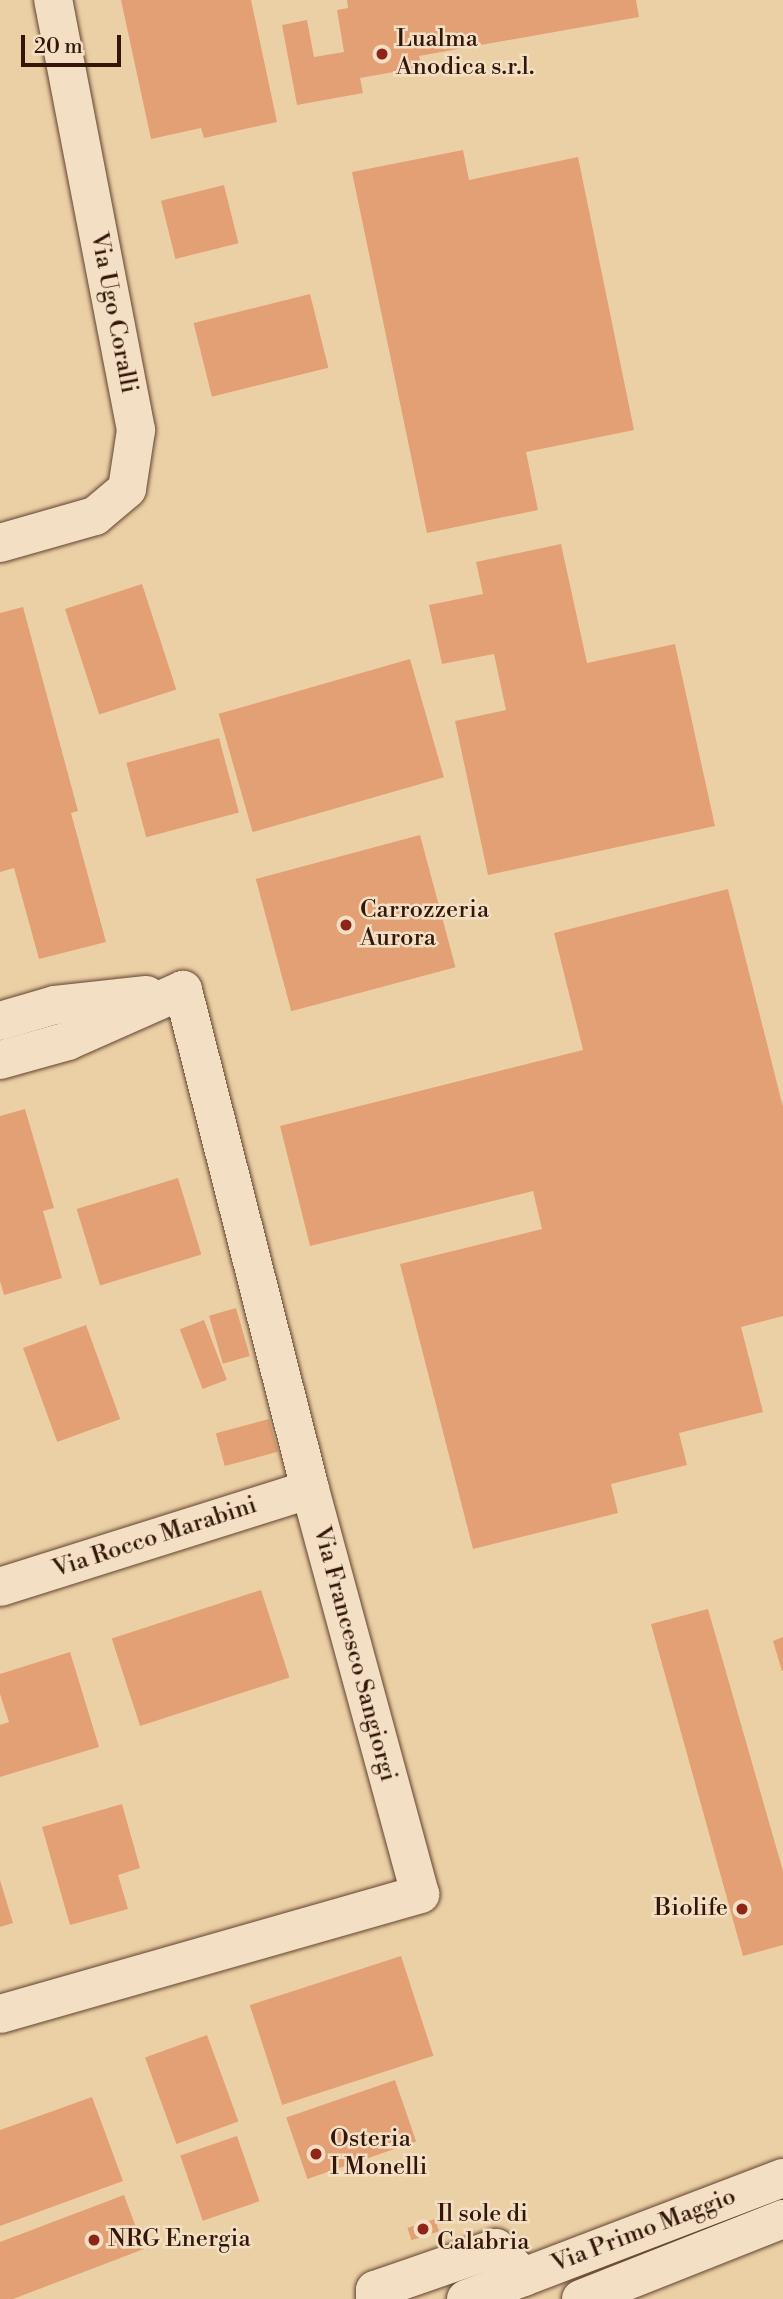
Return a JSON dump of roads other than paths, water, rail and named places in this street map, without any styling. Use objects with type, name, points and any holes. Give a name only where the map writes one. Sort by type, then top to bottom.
[{"type":"street","name":"Via Ugo Coralli","points":[[0,543],[95,516],[127,488],[136,430],[53,0]]},
{"type":"street","points":[[0,1021],[55,1005],[183,990]]},
{"type":"street","points":[[0,1060],[68,1041],[183,990]]},
{"type":"street","name":"Via Francesco Sangiorgi","points":[[0,2014],[420,1894],[310,1489],[183,990]]},
{"type":"street","name":"Via Rocco Marabini","points":[[0,1587],[310,1489]]},
{"type":"street","name":"Via Primo Maggio","points":[[466,2299],[783,2178]]},
{"type":"street","name":"Via Primo Maggio","points":[[581,2299],[783,2219]]},
{"type":"street","points":[[374,2299],[375,2290],[496,2248],[523,2277]]},
{"type":"place","name":"Lualma Anodica s.r.l.","points":[[382,54]]},
{"type":"place","name":"Carrozzeria Aurora","points":[[346,925]]},
{"type":"place","name":"Biolife","points":[[742,1909]]},
{"type":"place","name":"Osteria I Monelli","points":[[316,2154]]},
{"type":"place","name":"Il sole di Calabria","points":[[423,2229]]},
{"type":"place","name":"NRG Energia","points":[[94,2240]]}]
